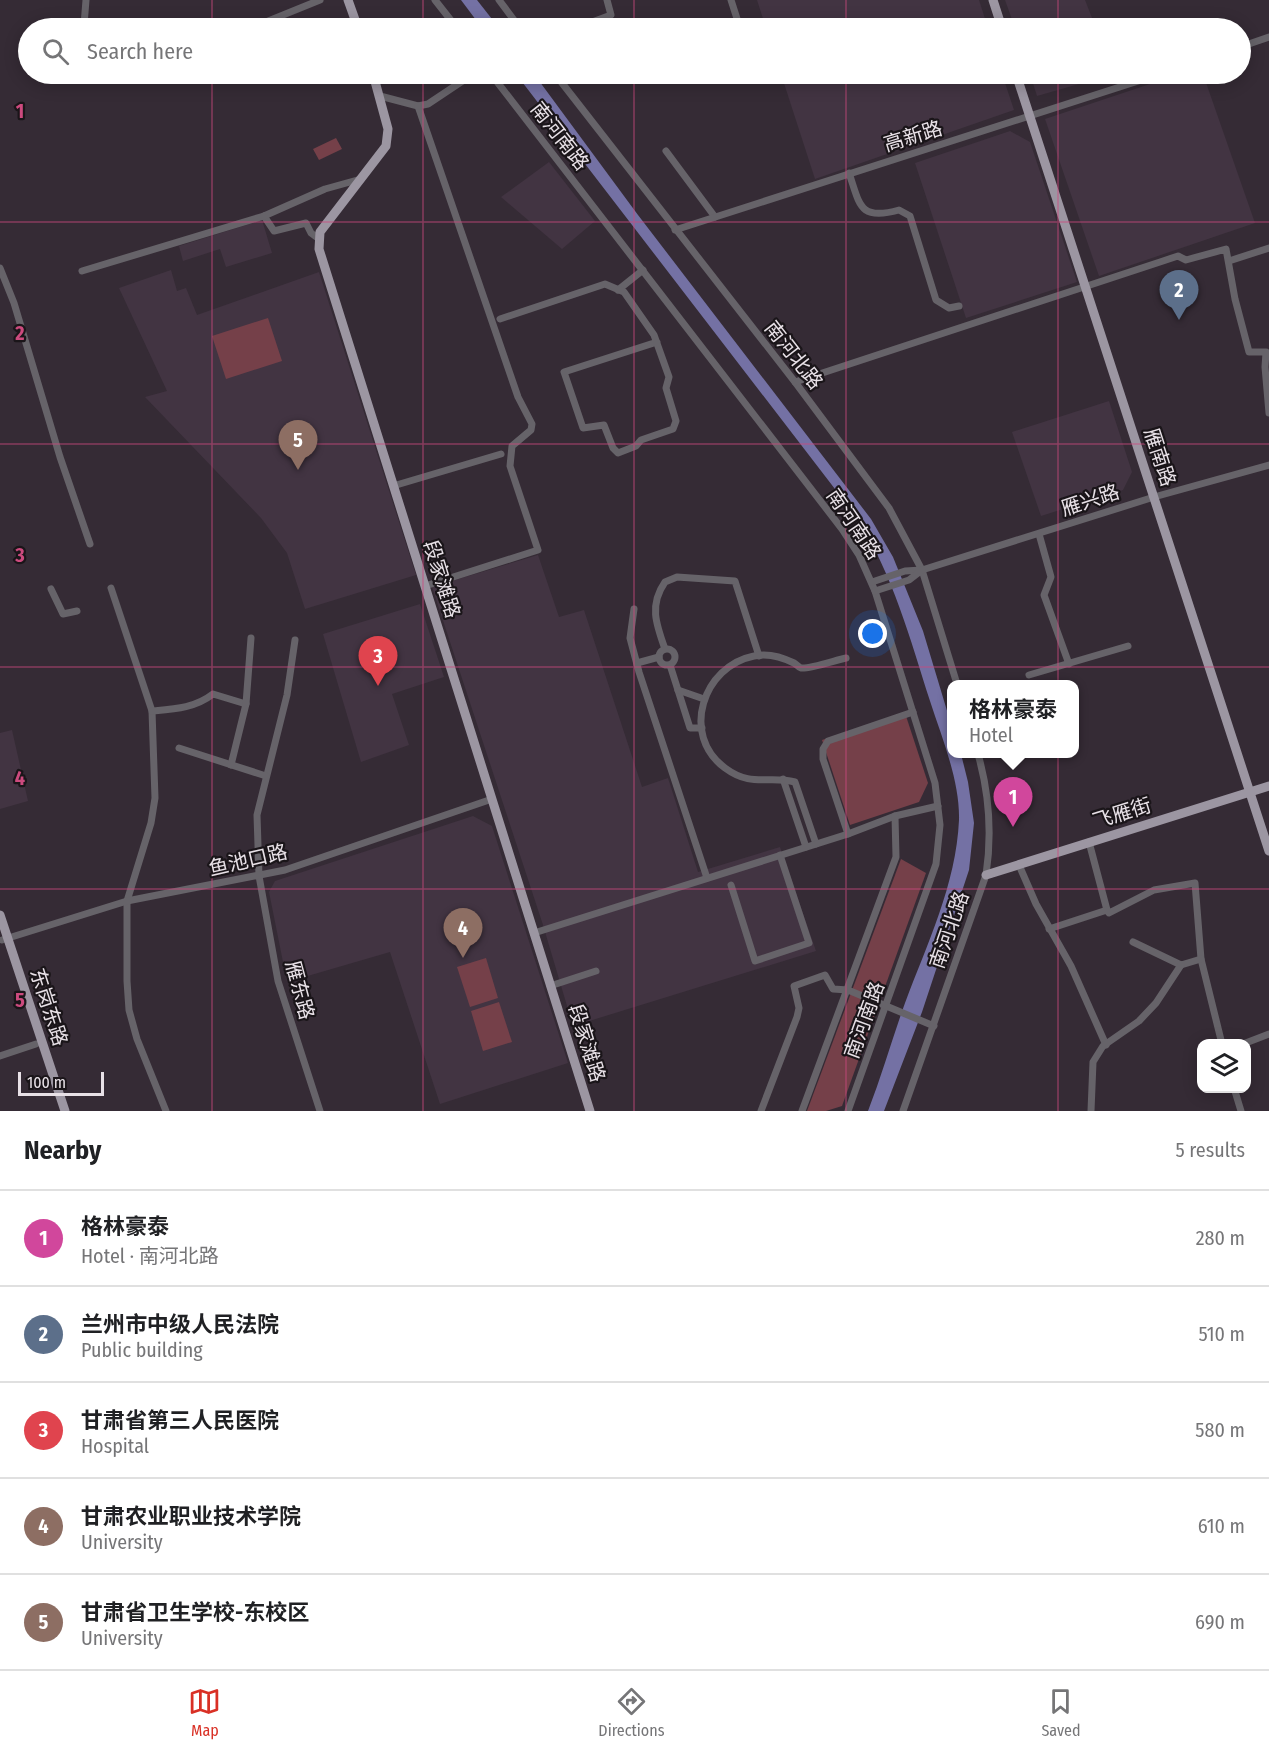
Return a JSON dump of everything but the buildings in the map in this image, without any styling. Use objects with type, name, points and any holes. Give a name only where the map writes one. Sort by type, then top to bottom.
[{"type":"main road","points":[[348,0],[354,18]]},
{"type":"main road","points":[[993,0],[999,18]]},
{"type":"main road","points":[[319,238],[320,232],[386,147],[388,129],[376,84]]},
{"type":"main road","name":"雁南路","points":[[1019,84],[1269,851]]},
{"type":"main road","name":"段家滩路","points":[[319,238],[319,249],[590,1111]]},
{"type":"main road","name":"飞雁街","points":[[986,875],[1269,786]]},
{"type":"main road","name":"东岗东路","points":[[0,915],[3,938],[58,1111]]},
{"type":"main road","name":"东岗东路","points":[[3,938],[65,1111]]},
{"type":"street","points":[[85,18],[87,0]]},
{"type":"street","points":[[276,18],[320,0]]},
{"type":"street","points":[[435,0],[449,18]]},
{"type":"street","points":[[499,0],[512,18]]},
{"type":"street","points":[[603,18],[611,15],[607,0]]},
{"type":"street","points":[[731,0],[737,18]]},
{"type":"street","points":[[1251,43],[1269,37]]},
{"type":"street","points":[[380,96],[418,106],[428,104],[457,84]]},
{"type":"street","name":"南河南路","points":[[499,84],[842,529],[859,555],[872,582],[935,783],[940,825],[936,864],[848,1111]]},
{"type":"street","name":"南河北路","points":[[563,84],[795,382],[889,508],[922,570],[956,680]]},
{"type":"street","name":"高新路","points":[[675,230],[1131,84]]},
{"type":"street","points":[[418,106],[518,397],[532,424],[531,430],[512,446],[510,466],[538,550],[425,586]]},
{"type":"street","points":[[666,151],[715,217]]},
{"type":"street","points":[[849,173],[860,204],[868,213],[881,215],[898,210],[910,216],[936,300],[944,307],[959,306]]},
{"type":"street","points":[[82,271],[264,216],[325,189],[361,179]]},
{"type":"street","points":[[264,216],[274,231],[306,223],[311,233],[319,238]]},
{"type":"street","points":[[1229,261],[1269,248]]},
{"type":"street","points":[[795,382],[1178,256],[1186,260],[1226,249],[1234,299],[1250,352],[1266,352],[1264,367],[1269,413]]},
{"type":"street","points":[[0,268],[14,303],[60,457],[90,544]]},
{"type":"street","points":[[618,290],[643,270]]},
{"type":"street","points":[[500,319],[605,284],[624,292],[657,342],[669,377],[666,388],[676,424],[670,430],[641,440],[636,446],[618,453],[613,448],[604,425],[583,428],[564,372],[657,342]]},
{"type":"street","points":[[393,486],[501,454]]},
{"type":"street","name":"雁兴路","points":[[922,570],[1154,497],[1269,465]]},
{"type":"street","points":[[1039,534],[1051,578],[1044,595],[1069,664]]},
{"type":"street","points":[[872,582],[905,572],[922,570]]},
{"type":"street","points":[[875,591],[909,580],[922,570]]},
{"type":"street","points":[[665,650],[656,616],[655,600],[665,582],[683,577],[735,581],[759,656]]},
{"type":"street","points":[[111,588],[152,711],[155,798],[151,823],[127,901],[129,1010],[166,1111]]},
{"type":"street","points":[[51,589],[63,614],[77,611]]},
{"type":"street","points":[[634,609],[630,638],[707,878]]},
{"type":"street","points":[[231,765],[246,704],[251,638]]},
{"type":"street","points":[[259,876],[257,815],[287,694],[295,640]]},
{"type":"street","points":[[1029,675],[1128,646]]},
{"type":"street","points":[[637,663],[659,657],[665,650]]},
{"type":"street","points":[[665,650],[670,650],[675,655],[675,660],[670,665]]},
{"type":"street","points":[[816,844],[795,782],[783,779],[762,782],[741,778],[723,767],[710,751],[702,728],[701,711],[706,691],[718,674],[735,661],[759,656],[776,656],[800,668],[846,658]]},
{"type":"street","points":[[659,657],[663,663],[670,665]]},
{"type":"street","points":[[670,665],[690,728],[702,728]]},
{"type":"street","points":[[678,690],[704,699]]},
{"type":"street","points":[[152,711],[180,709],[203,701],[213,694],[246,704]]},
{"type":"street","points":[[848,834],[823,759],[825,744],[913,712]]},
{"type":"street","points":[[179,748],[266,776]]},
{"type":"street","name":"南河北路","points":[[903,1111],[986,875],[990,851],[988,809],[979,758]]},
{"type":"street","points":[[783,779],[806,847]]},
{"type":"street","name":"鱼池口路","points":[[3,938],[127,901],[285,870],[492,799]]},
{"type":"street","points":[[534,933],[848,834],[896,816],[938,806]]},
{"type":"street","points":[[802,1111],[896,857],[896,816]]},
{"type":"street","points":[[1089,843],[1107,910]]},
{"type":"street","points":[[730,885],[755,961],[809,943],[780,855]]},
{"type":"street","points":[[1019,865],[1048,929],[1071,966],[1106,1044]]},
{"type":"street","name":"雁东路","points":[[259,876],[278,981],[320,1111]]},
{"type":"street","points":[[1048,929],[1107,910],[1109,913],[1131,904],[1154,890],[1195,883],[1201,959],[1221,1039]]},
{"type":"street","points":[[1133,942],[1181,965]]},
{"type":"street","points":[[1091,1111],[1093,1062],[1106,1044],[1139,1021],[1156,1003],[1181,965],[1201,959]]},
{"type":"street","points":[[550,986],[596,971]]},
{"type":"street","points":[[761,1111],[797,1017],[799,1008],[794,986],[825,975],[833,989],[848,990],[886,1008],[934,1026]]},
{"type":"street","points":[[1251,1041],[1269,1034]]},
{"type":"street","points":[[0,1056],[36,1044]]},
{"type":"street","points":[[1235,1093],[1241,1111]]},
{"type":"shaded area","points":[[461,0],[477,0],[491,18],[474,18]]},
{"type":"shaded area","points":[[757,0],[979,0],[985,18],[763,18]]},
{"type":"shaded area","points":[[1005,0],[1085,0],[1092,18],[1011,18]]},
{"type":"shaded area","points":[[524,84],[541,84],[638,215],[871,519],[893,557],[923,631],[947,711],[947,754],[900,608],[881,563],[858,519]]},
{"type":"shaded area","points":[[784,84],[1005,84],[1014,110],[815,179]]},
{"type":"shaded area","points":[[1033,84],[1079,84],[1037,96]]},
{"type":"shaded area","points":[[1150,84],[1206,84],[1255,223],[1099,276],[1045,119]]},
{"type":"shaded area","points":[[1010,131],[1030,142],[1077,282],[966,318],[915,163]]},
{"type":"shaded area","points":[[336,138],[342,149],[319,160],[313,149]]},
{"type":"shaded area","points":[[549,162],[595,221],[562,249],[501,197]]},
{"type":"shaded area","points":[[262,220],[272,253],[226,267],[220,249],[183,261],[179,246]]},
{"type":"shaded area","points":[[171,270],[177,291],[186,288],[197,315],[319,272],[416,575],[305,609],[287,553],[261,518],[145,397],[167,391],[119,288]]},
{"type":"shaded area","points":[[268,318],[282,361],[226,379],[212,336]]},
{"type":"shaded area","points":[[1109,401],[1132,472],[1123,490],[1041,516],[1012,432]]},
{"type":"shaded area","points":[[538,555],[559,617],[584,610],[642,787],[668,778],[698,872],[780,847],[816,951],[573,1026],[543,925],[432,587]]},
{"type":"shaded area","points":[[420,604],[444,677],[392,694],[409,745],[361,762],[323,634]]},
{"type":"shaded area","points":[[905,713],[928,783],[919,802],[850,825],[822,740]]},
{"type":"shaded area","points":[[12,730],[28,801],[0,809],[0,733]]},
{"type":"shaded area","points":[[948,758],[962,758],[968,782],[974,823],[969,870],[922,1012],[884,1111],[868,1111],[905,1003],[939,914],[952,868],[957,844],[959,805]]},
{"type":"shaded area","points":[[473,816],[492,826],[568,1063],[440,1104],[390,952],[287,982],[269,892],[275,881]]},
{"type":"shaded area","points":[[901,859],[926,873],[842,1106],[826,1111],[807,1111]]},
{"type":"shaded area","points":[[486,958],[498,998],[470,1007],[457,967]]},
{"type":"shaded area","points":[[499,1002],[512,1042],[483,1051],[471,1011]]},
{"type":"place","name":"兰州市中级人民法院","points":[[1179,320]]},
{"type":"place","name":"甘肃省卫生学校-东校区","points":[[298,470]]},
{"type":"place","name":"甘肃省第三人民医院","points":[[378,686]]},
{"type":"place","name":"格林豪泰","points":[[1013,827]]},
{"type":"place","name":"甘肃农业职业技术学院","points":[[463,958]]}]
